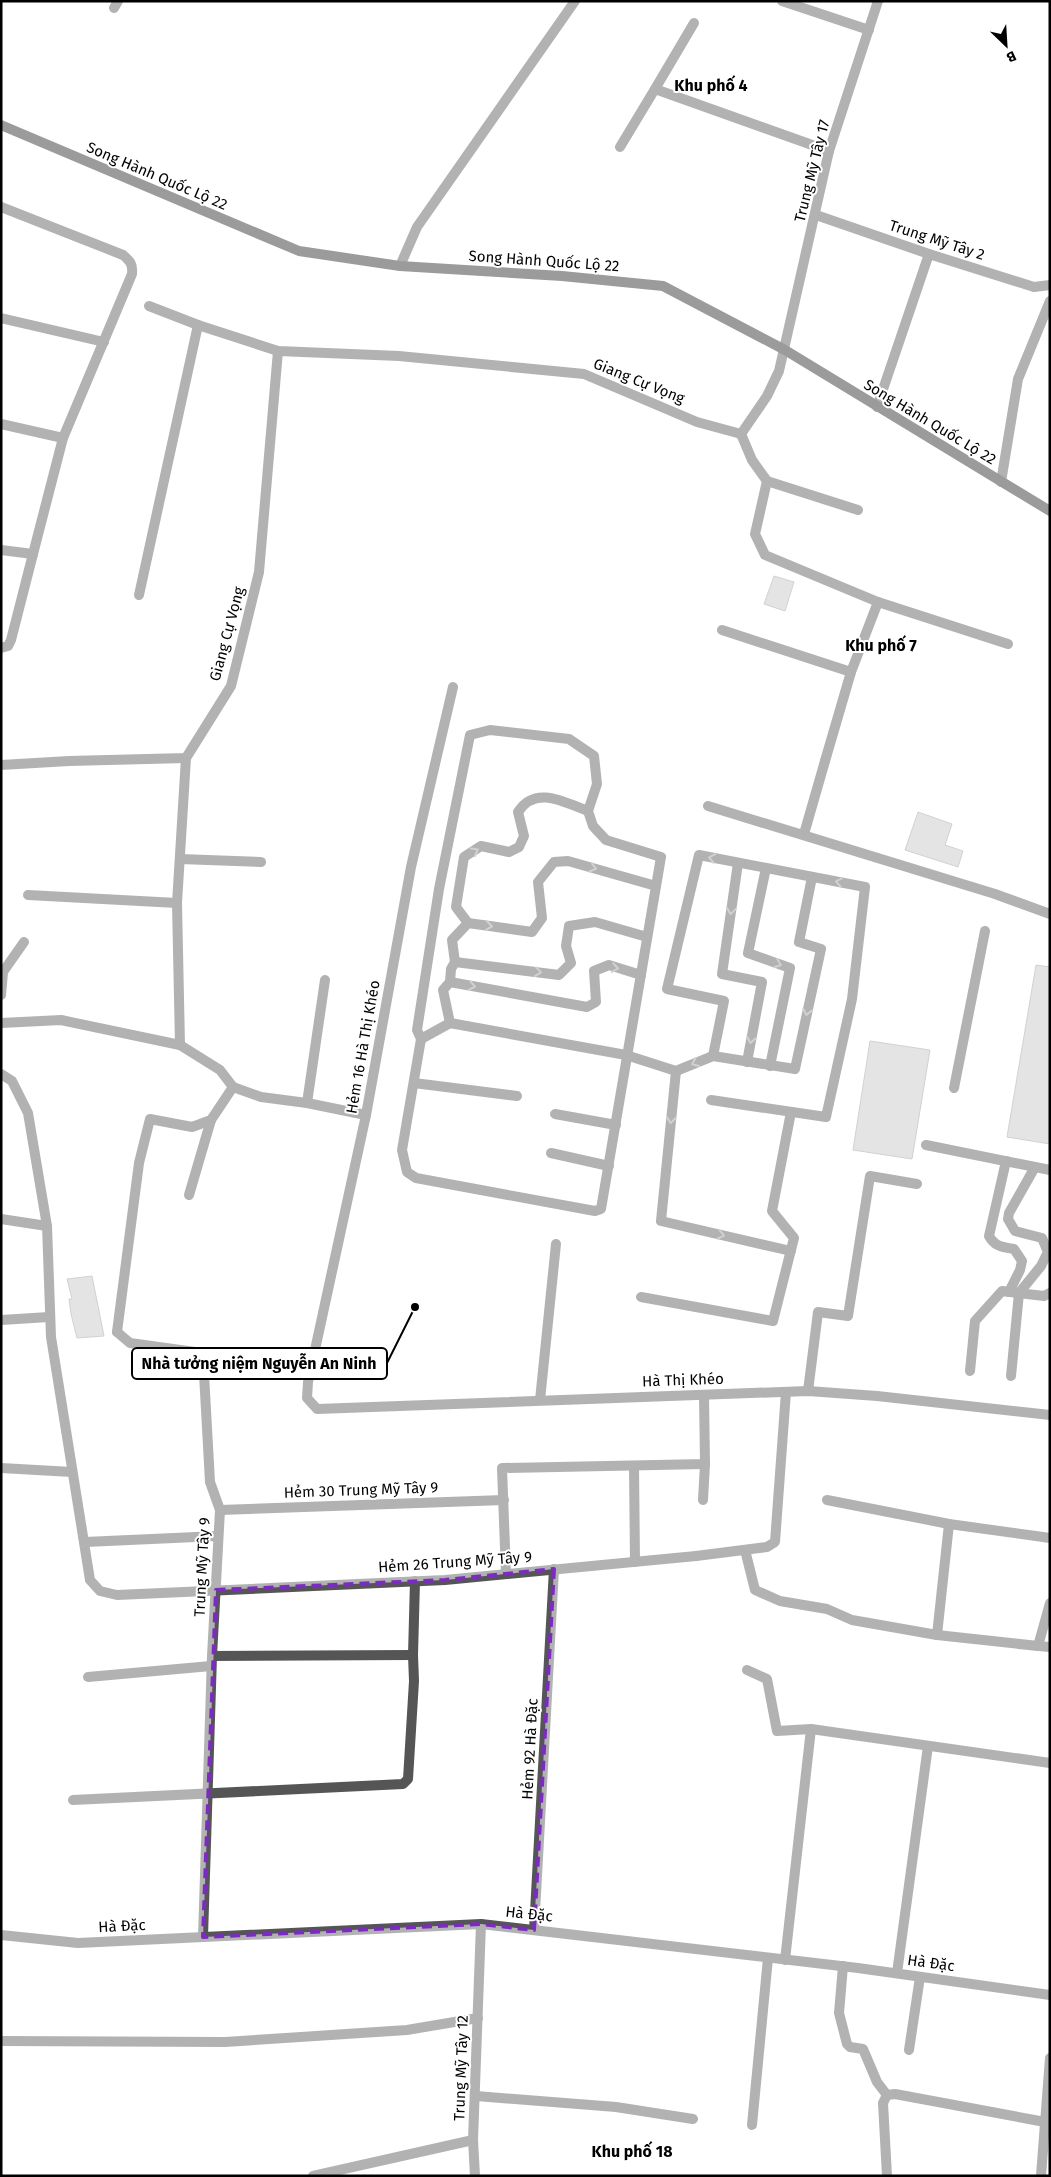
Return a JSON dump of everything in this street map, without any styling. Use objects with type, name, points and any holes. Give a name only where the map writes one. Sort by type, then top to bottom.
[{"type":"street","points":[[400,266],[417,227],[576,1]]},
{"type":"street","points":[[782,1],[869,30]]},
{"type":"street","name":"Trung Mỹ Tây 17","points":[[785,350],[829,151],[878,1]]},
{"type":"street","points":[[620,147],[694,23]]},
{"type":"street","points":[[655,89],[829,151]]},
{"type":"street","name":"Song Hành Quốc Lộ 22","points":[[1,125],[299,251],[400,266],[562,276],[663,286],[785,350],[1050,511]]},
{"type":"street","points":[[1,207],[123,256],[130,261],[132,266],[132,274],[63,438],[11,640],[8,646],[1,648]]},
{"type":"street","name":"Trung Mỹ Tây 2","points":[[816,215],[929,254],[1034,287],[1050,285]]},
{"type":"street","points":[[876,407],[929,254]]},
{"type":"street","points":[[1001,482],[1018,379],[1050,301]]},
{"type":"street","name":"Giang Cự Vọng","points":[[150,306],[198,326],[278,351],[399,356],[584,374],[697,422],[741,434]]},
{"type":"street","points":[[1,318],[104,342]]},
{"type":"street","points":[[139,595],[198,326]]},
{"type":"street","points":[[785,350],[780,371],[768,396],[741,434],[752,460],[767,481],[858,510]]},
{"type":"street","name":"Giang Cự Vọng","points":[[186,758],[232,686],[259,572],[278,351]]},
{"type":"street","points":[[1,424],[63,438]]},
{"type":"street","points":[[767,481],[755,534],[765,555],[878,602],[1008,644]]},
{"type":"street","points":[[1,550],[33,554]]},
{"type":"street","points":[[804,834],[851,672],[878,602]]},
{"type":"street","points":[[722,630],[851,672]]},
{"type":"street","name":"Hẻm 16 Hà Thị Khéo","points":[[317,1409],[307,1398],[308,1382],[366,1114],[411,866],[453,687]]},
{"type":"street","points":[[490,730],[569,739],[594,756],[597,784],[588,811],[592,826],[606,840],[661,857],[656,886],[601,1209],[595,1211],[416,1178],[407,1172],[402,1150],[421,1039],[417,1030],[440,889],[470,735],[490,730]]},
{"type":"street","points":[[1,765],[186,758],[176,903],[180,1045]]},
{"type":"street","points":[[588,811],[544,796],[524,803],[518,812],[524,836],[519,848],[509,852],[480,846],[464,857],[456,907],[468,923],[532,932],[542,918],[538,882],[554,862],[568,861],[656,886]]},
{"type":"street","points":[[708,806],[995,894],[1050,914]]},
{"type":"street","points":[[711,1100],[826,1117],[852,999],[866,887],[699,855],[667,989],[724,1001],[713,1056]]},
{"type":"street","points":[[180,858],[261,862]]},
{"type":"street","points":[[738,863],[722,974],[762,982],[748,1062]]},
{"type":"street","points":[[766,868],[748,953],[790,968],[770,1066]]},
{"type":"street","points":[[421,1039],[450,1023],[626,1055],[676,1071],[713,1056],[795,1070],[820,949],[799,942],[812,877]]},
{"type":"street","points":[[28,895],[176,903]]},
{"type":"street","points":[[455,962],[559,975],[571,963],[566,946],[569,926],[595,922],[647,937]]},
{"type":"street","points":[[450,1023],[443,990],[450,982],[455,962],[452,940],[468,923]]},
{"type":"street","points":[[954,1088],[985,931]]},
{"type":"street","points":[[1,995],[3,972],[24,942]]},
{"type":"street","points":[[450,982],[587,1007],[596,1002],[594,971],[609,965],[640,975]]},
{"type":"street","points":[[307,1102],[326,980]]},
{"type":"street","points":[[1,1023],[62,1020],[180,1045],[220,1070],[233,1087],[261,1097],[307,1102],[366,1114]]},
{"type":"street","points":[[676,1071],[662,1221],[791,1251]]},
{"type":"street","name":"Hẻm 26 Trung Mỹ Tây 9","points":[[1,1074],[12,1081],[28,1113],[47,1226],[51,1338],[90,1580],[100,1591],[117,1595],[415,1581],[635,1562],[767,1547],[775,1542],[786,1392]]},
{"type":"street","points":[[414,1083],[517,1096]]},
{"type":"street","points":[[189,1195],[211,1120],[233,1087]]},
{"type":"street","points":[[641,1297],[773,1321],[794,1238],[772,1211],[791,1112]]},
{"type":"street","points":[[555,1114],[616,1125]]},
{"type":"street","name":"Trung Mỹ Tây 9","points":[[203,1938],[212,1661],[220,1510],[210,1482],[204,1374],[195,1352],[130,1342],[117,1332],[138,1163],[150,1119],[192,1127],[211,1120]]},
{"type":"street","points":[[926,1145],[1050,1170]]},
{"type":"street","points":[[551,1153],[608,1166]]},
{"type":"street","points":[[1006,1161],[989,1236],[992,1243],[999,1247],[1014,1249],[1022,1261],[1014,1292],[1011,1376]]},
{"type":"street","points":[[1014,1292],[1042,1266],[1048,1252],[1042,1238],[1015,1231],[1008,1219],[1009,1213],[1036,1167]]},
{"type":"street","points":[[808,1391],[818,1312],[848,1316],[870,1176],[917,1184]]},
{"type":"street","points":[[1,1219],[47,1226]]},
{"type":"street","points":[[540,1400],[556,1244]]},
{"type":"street","points":[[970,1371],[975,1321],[1002,1291],[1044,1296],[1050,1293]]},
{"type":"street","points":[[1,1320],[49,1317]]},
{"type":"street","name":"Hà Thị Khéo","points":[[317,1409],[808,1391],[877,1396],[1050,1415]]},
{"type":"street","points":[[703,1500],[705,1464],[704,1395]]},
{"type":"street","points":[[506,1574],[502,1468],[705,1464]]},
{"type":"street","points":[[634,1466],[635,1562]]},
{"type":"street","points":[[1,1468],[72,1472]]},
{"type":"street","name":"Hẻm 30 Trung Mỹ Tây 9","points":[[220,1510],[504,1500]]},
{"type":"street","points":[[827,1500],[949,1524],[1050,1538]]},
{"type":"street","points":[[937,1635],[949,1524]]},
{"type":"street","points":[[85,1542],[218,1536]]},
{"type":"street","points":[[745,1550],[755,1590],[780,1601],[827,1609],[852,1620],[937,1635],[1050,1647]]},
{"type":"street","name":"Hẻm 92 Hà Đặc","points":[[534,1930],[554,1569]]},
{"type":"street","points":[[73,1800],[402,1784],[408,1779],[414,1681],[415,1581]]},
{"type":"street","points":[[1038,1646],[1050,1603]]},
{"type":"street","points":[[88,1677],[212,1661],[413,1655]]},
{"type":"street","points":[[747,1670],[767,1679],[777,1730],[811,1729],[1050,1764]]},
{"type":"street","points":[[785,1960],[811,1729]]},
{"type":"street","points":[[896,1973],[928,1746]]},
{"type":"street","name":"Hà Đặc","points":[[1,1934],[78,1943],[481,1924],[843,1966],[1050,1995]]},
{"type":"street","name":"Trung Mỹ Tây 12","points":[[313,2176],[473,2140],[481,1924]]},
{"type":"street","points":[[752,2125],[768,1958]]},
{"type":"street","points":[[843,1966],[839,2014],[847,2044],[850,2047],[863,2049],[877,2082],[887,2095]]},
{"type":"street","points":[[910,2050],[920,1977]]},
{"type":"street","points":[[1,2041],[224,2042],[407,2030],[478,2018]]},
{"type":"street","points":[[1041,2176],[1050,2058]]},
{"type":"street","points":[[887,2095],[895,2094],[1046,2122]]},
{"type":"street","points":[[887,2095],[883,2103],[888,2176]]},
{"type":"street","points":[[476,2096],[616,2107],[693,2119]]},
{"type":"street","points":[[473,2140],[475,2176]]},
{"type":"highlighted area","points":[[554,1569],[534,1930],[481,1924],[203,1937],[216,1590],[445,1580]]},
{"type":"building","points":[[774,576],[794,582],[785,611],[764,604]]},
{"type":"building","points":[[918,812],[952,824],[945,845],[963,851],[958,867],[905,850]]},
{"type":"building","points":[[1036,965],[1050,967],[1050,1144],[1007,1137]]},
{"type":"building","points":[[870,1041],[930,1050],[912,1159],[853,1150]]},
{"type":"building","points":[[92,1276],[104,1336],[77,1338],[71,1314],[69,1299],[72,1299],[67,1279]]},
{"type":"place","name":"Nhà tưởng niệm Nguyễn An Ninh","points":[[415,1307]]},
{"type":"district","name":"Khu phố 4","points":[[711,85]]},
{"type":"district","name":"Khu phố 7","points":[[881,645]]},
{"type":"district","name":"Khu phố 18","points":[[632,2151]]}]
